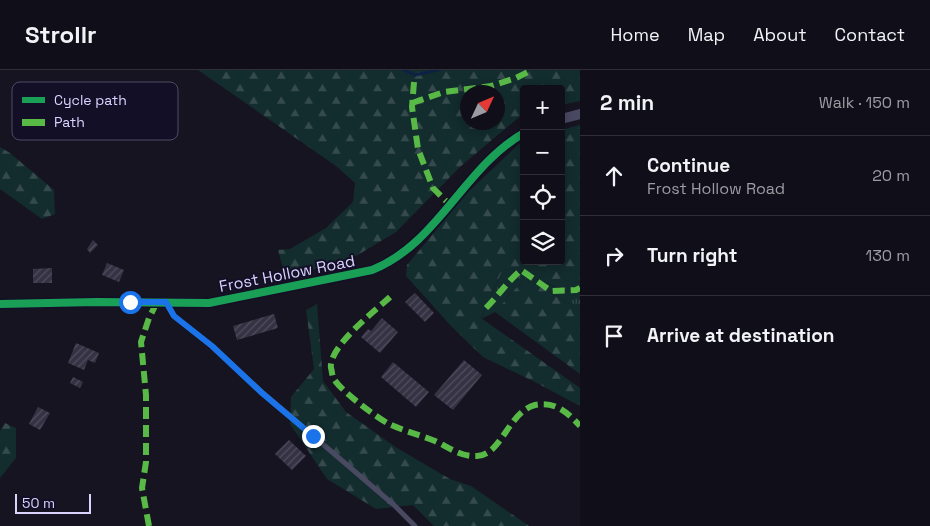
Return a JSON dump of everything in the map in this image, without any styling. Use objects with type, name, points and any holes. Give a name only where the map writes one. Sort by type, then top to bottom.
[{"type":"street","points":[[565,118],[580,114]]},
{"type":"street","name":"Frost Hollow Road","points":[[0,304],[97,302],[209,303],[365,272],[385,265],[404,252],[434,224],[498,150],[520,136]]},
{"type":"lane","points":[[166,302],[174,316],[212,346],[262,393],[416,526]]},
{"type":"green space","points":[[198,70],[580,70],[580,101],[565,104],[565,85],[520,85],[520,116],[505,129],[505,85],[460,85],[460,130],[504,130],[461,166],[396,232],[346,262],[285,276],[278,250],[290,249],[326,228],[353,202],[355,183],[336,166]]},
{"type":"green space","points":[[580,125],[580,281],[559,288],[513,270],[503,269],[481,318],[580,388],[580,406],[483,357],[451,326],[406,276],[407,265],[467,193],[520,144],[520,265],[565,265],[565,129]]},
{"type":"green space","points":[[0,147],[10,153],[54,190],[55,214],[42,219],[0,189]]},
{"type":"green space","points":[[503,269],[513,270],[558,288],[580,281],[580,310],[525,278],[495,312],[481,319]]},
{"type":"green space","points":[[525,278],[580,310],[580,374],[495,312]]},
{"type":"green space","points":[[317,304],[323,381],[346,412],[397,448],[450,479],[471,486],[529,526],[434,526],[413,505],[376,509],[327,479],[290,424],[291,397],[314,369],[306,310]]},
{"type":"green space","points":[[5,423],[16,428],[16,458],[0,478],[0,431]]},
{"type":"building","points":[[93,240],[98,245],[90,253],[87,249]]},
{"type":"building","points":[[107,263],[124,270],[119,282],[102,275]]},
{"type":"building","points":[[52,268],[52,283],[33,283],[33,269]]},
{"type":"building","points":[[415,293],[434,313],[425,322],[405,302]]},
{"type":"building","points":[[274,314],[278,328],[237,340],[233,326]]},
{"type":"building","points":[[382,318],[398,332],[380,353],[361,337],[368,329],[371,331]]},
{"type":"building","points":[[76,343],[99,353],[95,363],[88,360],[84,370],[68,363]]},
{"type":"building","points":[[464,360],[482,375],[453,410],[434,395]]},
{"type":"building","points":[[393,362],[429,392],[416,407],[381,377]]},
{"type":"building","points":[[73,377],[83,382],[80,388],[70,383]]},
{"type":"building","points":[[38,407],[50,413],[40,430],[29,424]]},
{"type":"building","points":[[289,440],[306,456],[292,470],[275,454]]},
{"type":"waterway","points":[[404,70],[415,75],[438,70]]},
{"type":"marked path","points":[[412,103],[444,92],[491,86],[516,78],[532,70]]},
{"type":"marked path","points":[[414,82],[412,107],[418,149],[433,188],[450,205]]},
{"type":"marked path","points":[[486,308],[521,270],[551,291],[576,290],[580,288]]},
{"type":"marked path","points":[[390,297],[344,340],[332,359],[333,378],[351,396],[376,416],[389,424],[435,441],[461,454],[471,456],[486,454],[493,449],[518,416],[526,409],[535,405],[555,406],[570,416],[580,426]]},
{"type":"marked path","points":[[149,526],[142,488],[146,462],[146,395],[141,342],[157,302]]},
{"type":"cycle path","points":[[0,304],[97,302],[209,303],[372,270],[395,258],[415,242],[484,165],[520,136]]},
{"type":"route","points":[[130,302],[166,302],[174,316],[212,346],[262,393],[313,436]]}]
